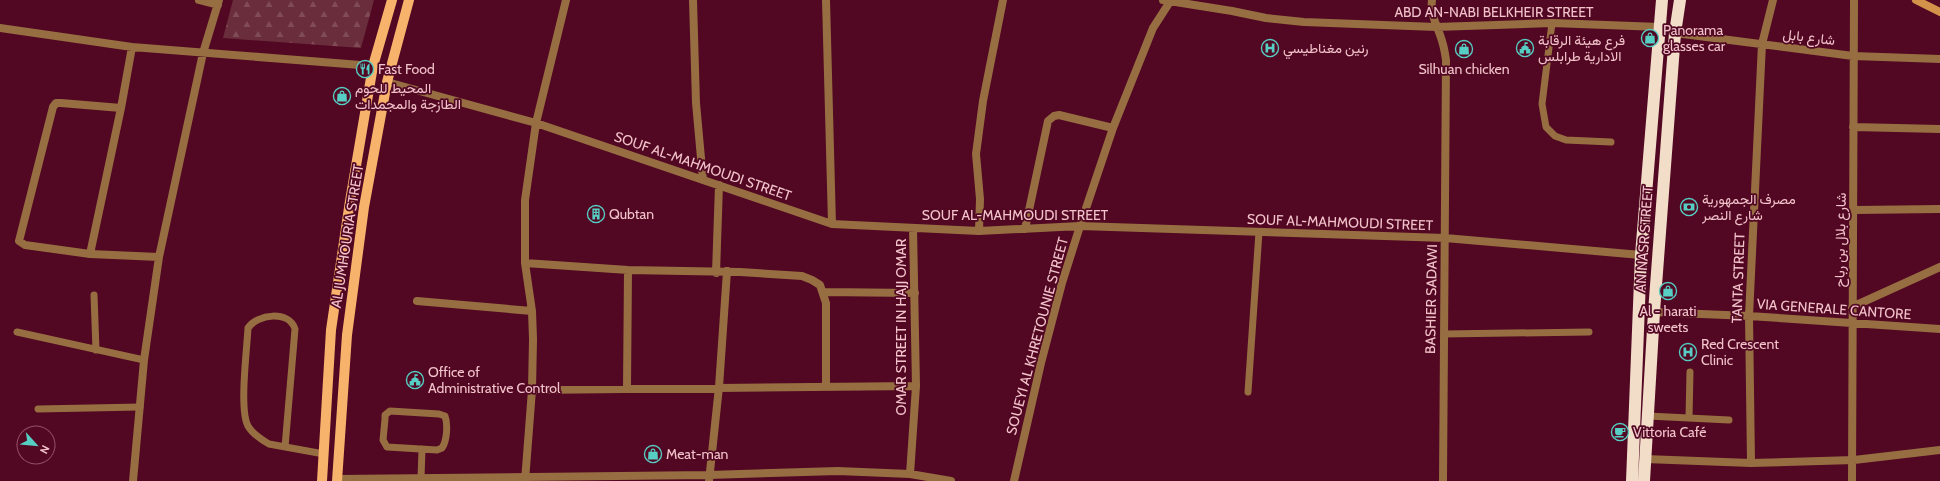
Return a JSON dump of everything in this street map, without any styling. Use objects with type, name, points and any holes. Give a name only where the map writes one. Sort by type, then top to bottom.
[{"type":"highway","name":"AN NASR STREET","points":[[1632,481],[1641,256],[1662,0]]},
{"type":"highway","name":"AN NASR STREET","points":[[1644,481],[1654,312],[1674,33],[1680,0]]},
{"type":"main road","name":"AL JUMHOURIA STREET","points":[[322,481],[331,330],[350,201],[373,66],[392,0]]},
{"type":"main road","name":"AL JUMHOURIA STREET","points":[[337,480],[347,334],[364,207],[387,82],[409,0]]},
{"type":"main road","points":[[1916,0],[1940,12]]},
{"type":"street","points":[[134,481],[144,360],[159,257],[203,53],[219,2],[199,0]]},
{"type":"street","points":[[525,479],[532,390],[532,310],[525,263],[526,200],[536,123],[566,0]]},
{"type":"street","points":[[693,0],[696,103],[703,180]]},
{"type":"street","points":[[826,0],[832,224]]},
{"type":"street","points":[[979,231],[980,199],[976,154],[983,101],[1003,0]]},
{"type":"street","name":"BASHIER SADAWI","points":[[1432,0],[1431,7],[1436,27],[1442,40],[1446,60],[1443,481]]},
{"type":"street","name":"TANTA STREET","points":[[1751,463],[1748,316],[1762,44],[1773,0]]},
{"type":"street","name":"شارع بلال بن رباح","points":[[1852,481],[1854,460],[1852,307],[1854,210],[1854,0]]},
{"type":"street","name":"ABD AN-NABI BELKHEIR STREET","points":[[1168,1],[1266,18],[1304,22],[1436,27],[1552,23],[1660,27]]},
{"type":"street","name":"SOUEYI AL KHRETOUNIE STREET","points":[[1014,481],[1044,349],[1062,283],[1080,226],[1113,128],[1153,28],[1168,1]]},
{"type":"street","points":[[0,28],[132,46],[373,66]]},
{"type":"street","name":"شارع بابل","points":[[1674,33],[1853,56],[1940,59]]},
{"type":"street","points":[[90,254],[122,108],[132,46]]},
{"type":"street","name":"SOUF AL-MAHMOUDI STREET","points":[[387,82],[536,123],[832,224],[979,231],[1080,226],[1445,238],[1641,256]]},
{"type":"street","points":[[122,108],[61,102],[56,103],[53,107],[20,237],[21,243],[25,245],[90,254],[159,257]]},
{"type":"street","points":[[1025,229],[1048,121],[1054,116],[1059,115],[1113,128]]},
{"type":"street","points":[[1853,127],[1940,129]]},
{"type":"street","points":[[716,273],[719,185]]},
{"type":"street","points":[[1854,210],[1940,209]]},
{"type":"street","name":"OMAR STREET IN HAJJ OMAR","points":[[910,474],[916,386],[913,228]]},
{"type":"street","points":[[525,263],[628,270],[716,273],[727,271],[802,276],[820,285],[826,303],[826,386]]},
{"type":"street","points":[[1852,307],[1940,267]]},
{"type":"street","points":[[627,388],[628,270]]},
{"type":"street","points":[[709,478],[719,387],[727,271]]},
{"type":"street","points":[[823,292],[915,293]]},
{"type":"street","points":[[417,301],[532,310]]},
{"type":"street","name":"VIA GENERALE CANTORE","points":[[1654,312],[1748,316],[1940,329]]},
{"type":"street","points":[[532,390],[916,386]]},
{"type":"street","points":[[1645,459],[1751,463],[1854,460],[1940,450]]},
{"type":"street","points":[[337,480],[421,478],[709,478],[838,471],[910,474],[951,481]]},
{"type":"lane","points":[[1552,23],[1542,104],[1546,127],[1555,136],[1566,140],[1611,142]]},
{"type":"lane","points":[[1248,392],[1259,232]]},
{"type":"lane","points":[[94,295],[96,350]]},
{"type":"lane","points":[[284,447],[295,329],[293,323],[286,318],[267,316],[252,322],[248,328],[244,412],[248,427],[263,441],[269,444],[284,447],[324,454]]},
{"type":"lane","points":[[17,332],[144,360]]},
{"type":"lane","points":[[1444,334],[1589,332]]},
{"type":"lane","points":[[1689,418],[1690,372]]},
{"type":"lane","points":[[38,409],[140,407]]},
{"type":"lane","points":[[393,411],[439,414],[444,416],[446,428],[445,442],[442,448],[436,450],[422,449],[390,447],[385,445],[383,440],[385,416],[387,413],[393,411]]},
{"type":"lane","points":[[1648,416],[1729,420]]},
{"type":"lane","points":[[421,478],[422,449]]},
{"type":"green space","points":[[233,0],[374,0],[361,48],[223,38]]},
{"type":"place","name":"Panorama glasses car","points":[[1650,38]]},
{"type":"place","name":"رنين مغناطيسي","points":[[1270,48]]},
{"type":"place","name":"فرع هيئة الرقابة الادارية طرابلس","points":[[1525,48]]},
{"type":"place","name":"Silhuan chicken","points":[[1464,49]]},
{"type":"place","name":"Fast Food","points":[[365,69]]},
{"type":"place","name":"المحيط للحوم الطازجة والمجمدات","points":[[342,96]]},
{"type":"place","name":"مصرف الجمهورية شارع النصر","points":[[1689,207]]},
{"type":"place","name":"Qubtan","points":[[596,214]]},
{"type":"place","name":"Al - harati sweets","points":[[1668,291]]},
{"type":"place","name":"Red Crescent Clinic","points":[[1688,352]]},
{"type":"place","name":"Office of Administrative Control","points":[[415,380]]},
{"type":"place","name":"Vittoria Café","points":[[1620,432]]},
{"type":"place","name":"Meat-man","points":[[653,454]]}]
